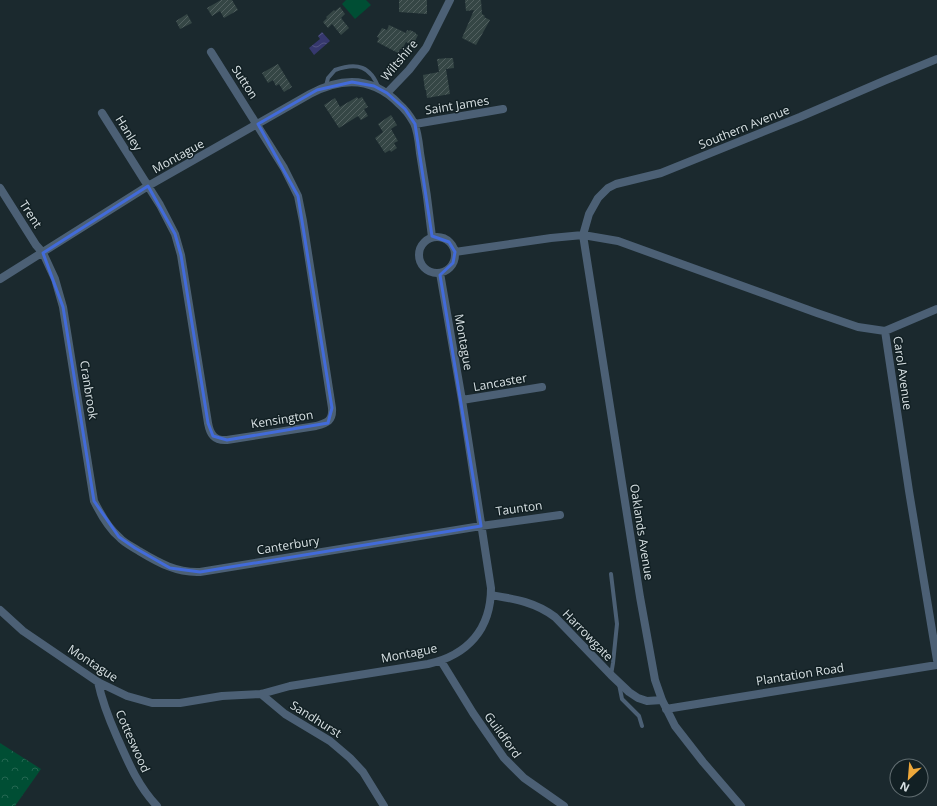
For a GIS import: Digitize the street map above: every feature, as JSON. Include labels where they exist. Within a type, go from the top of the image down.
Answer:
[{"type":"street","name":"Wiltshire","points":[[387,93],[409,70],[426,48],[450,0]]},
{"type":"street","name":"Sutton","points":[[212,52],[258,124]]},
{"type":"street","name":"Southern Avenue","points":[[583,235],[589,214],[598,198],[608,188],[616,184],[661,173],[800,117],[937,59]]},
{"type":"street","name":"Montague","points":[[0,279],[148,186],[310,94],[326,86],[341,82],[370,85],[387,93],[405,109],[415,124],[425,180],[432,238]]},
{"type":"street","name":"Saint James","points":[[415,124],[503,109]]},
{"type":"street","name":"Hanley","points":[[102,113],[148,186]]},
{"type":"street","name":"Kensington","points":[[148,186],[173,230],[181,255],[208,422],[210,432],[213,436],[218,440],[227,440],[316,426],[326,423],[332,417],[332,408],[298,196],[284,168],[258,124]]},
{"type":"street","name":"Trent","points":[[0,188],[36,244],[43,252]]},
{"type":"street","name":"Carol Avenue","points":[[455,252],[551,238],[583,235],[618,241],[858,327],[885,332],[937,660]]},
{"type":"street","name":"Oaklands Avenue","points":[[583,235],[640,596],[655,680],[666,709],[682,736],[741,806]]},
{"type":"street","points":[[432,238],[444,238],[453,246],[455,258],[450,268],[446,272],[434,273],[424,267],[419,256],[422,245],[432,238]]},
{"type":"street","name":"Cranbrook","points":[[43,252],[59,292],[63,307],[93,496],[101,513],[112,529]]},
{"type":"street","name":"Montague","points":[[0,610],[23,631],[98,682],[127,696],[152,703],[180,703],[222,696],[261,694],[290,686],[441,661],[455,654],[473,640],[485,622],[490,608],[491,588],[462,400],[440,273]]},
{"type":"street","points":[[885,332],[936,312]]},
{"type":"street","name":"Lancaster","points":[[462,400],[542,387]]},
{"type":"street","name":"Taunton","points":[[481,526],[560,515]]},
{"type":"street","name":"Canterbury","points":[[112,529],[119,537],[158,562],[178,570],[192,572],[481,526]]},
{"type":"street","name":"Harrowgate","points":[[491,595],[519,600],[538,606],[547,611],[610,675],[629,692],[642,700],[652,702],[662,700]]},
{"type":"street","name":"Guildford","points":[[441,661],[473,713],[504,758],[524,778],[564,806]]},
{"type":"street","name":"Plantation Road","points":[[666,709],[937,665]]},
{"type":"street","name":"Cotteswood","points":[[98,682],[109,718],[128,764],[144,791],[157,806]]},
{"type":"street","name":"Sandhurst","points":[[261,694],[284,714],[330,741],[350,758],[362,772],[384,806]]},
{"type":"lane","points":[[326,86],[328,78],[334,70],[359,67],[369,71],[376,80],[379,89]]},
{"type":"lane","points":[[610,675],[614,663],[617,624],[611,574]]},
{"type":"lane","points":[[619,683],[622,699],[639,716],[642,726]]},
{"type":"highlighted area","points":[[352,82],[374,86],[387,93],[405,109],[415,124],[432,236],[449,242],[455,252],[453,263],[440,275],[481,526],[200,572],[170,568],[135,548],[119,537],[94,501],[63,307],[43,253],[148,186],[175,234],[181,255],[208,423],[213,436],[227,440],[328,423],[332,408],[298,196],[258,124],[317,90]]},
{"type":"green space","points":[[346,0],[366,0],[371,5],[355,19],[342,4]]},
{"type":"green space","points":[[0,743],[41,769],[15,806],[0,806]]},
{"type":"water","points":[[322,32],[330,41],[314,55],[309,48],[320,39],[318,36]]},
{"type":"building","points":[[221,0],[232,0],[238,10],[224,18],[220,11],[212,16],[207,8]]},
{"type":"building","points":[[399,0],[427,0],[427,14],[399,12]]},
{"type":"building","points":[[465,0],[481,0],[482,14],[490,20],[476,45],[462,38],[474,10],[466,11]]},
{"type":"building","points":[[340,7],[345,14],[341,18],[349,28],[341,35],[332,24],[328,28],[323,22],[327,18],[326,17]]},
{"type":"building","points":[[187,14],[192,23],[180,29],[176,21]]},
{"type":"building","points":[[389,25],[406,33],[407,30],[410,30],[416,33],[418,35],[413,45],[406,42],[398,53],[377,42],[379,38],[377,37],[382,28],[387,30]]},
{"type":"building","points":[[453,58],[454,68],[446,69],[450,94],[427,98],[423,75],[439,72],[437,59]]},
{"type":"building","points":[[278,64],[292,87],[284,92],[279,84],[276,86],[273,80],[268,83],[262,73]]},
{"type":"building","points":[[357,97],[358,99],[362,97],[368,107],[364,109],[368,116],[361,120],[358,116],[339,128],[324,105],[335,98],[340,107]]},
{"type":"building","points":[[391,115],[397,125],[391,129],[398,141],[394,143],[397,148],[391,152],[390,150],[385,153],[375,138],[383,132],[378,124]]}]
